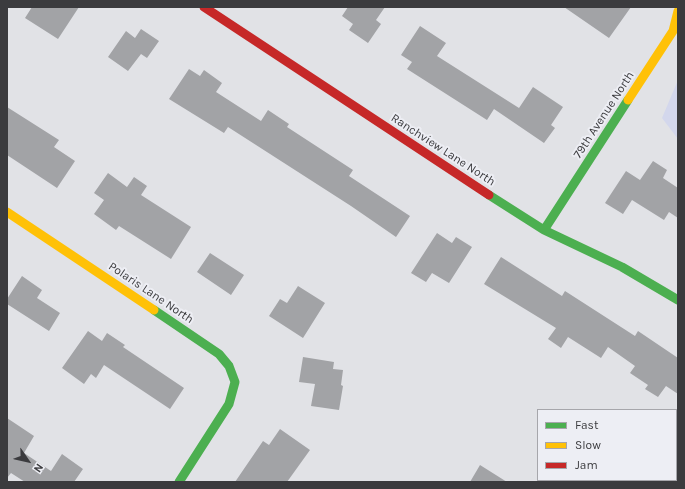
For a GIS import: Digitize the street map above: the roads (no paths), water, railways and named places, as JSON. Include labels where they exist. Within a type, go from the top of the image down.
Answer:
[{"type":"street","name":"Ranchview Lane North","points":[[204,7],[544,230],[622,267],[678,300]]},
{"type":"street","name":"79th Avenue North","points":[[544,230],[673,31],[678,11]]},
{"type":"street","name":"Polaris Lane North","points":[[7,212],[219,354],[229,366],[235,382],[229,404],[179,482]]}]
